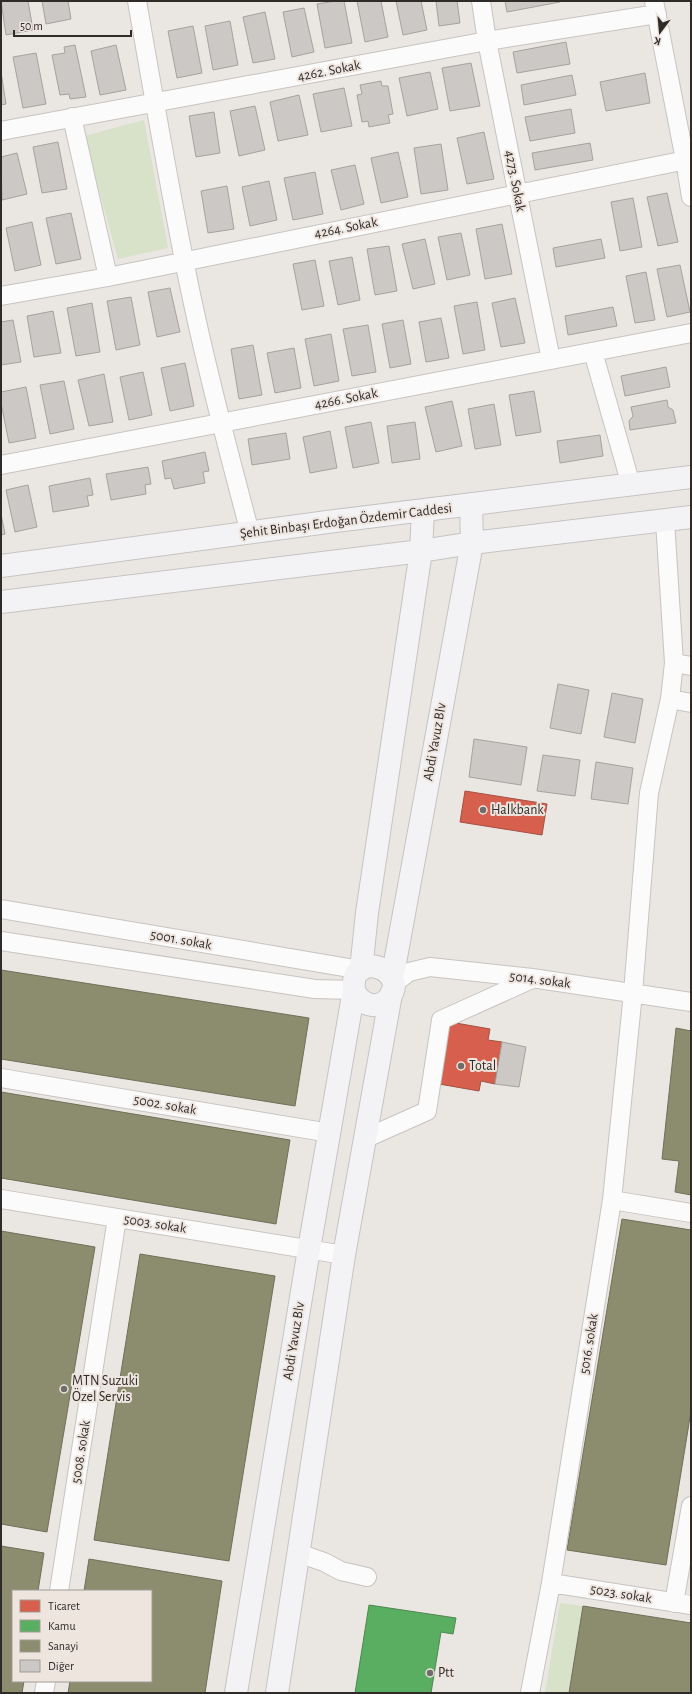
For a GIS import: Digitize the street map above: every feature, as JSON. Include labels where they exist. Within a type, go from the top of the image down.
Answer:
[{"type":"main road","name":"Şehit Binbaşı Erdoğan Özdemir Caddesi","points":[[1,566],[691,477]]},
{"type":"main road","name":"Abdi Yavuz Blv","points":[[277,1693],[344,1255],[472,543],[471,505]]},
{"type":"main road","name":"Abdi Yavuz Blv","points":[[236,1693],[309,1249],[357,980],[421,551],[423,511]]},
{"type":"main road","points":[[1,602],[691,517]]},
{"type":"main road","points":[[371,966],[386,970],[392,986],[384,1002],[368,1005],[359,1000],[357,980],[371,966]]},
{"type":"street","points":[[137,1],[154,103],[184,261],[220,423],[250,533]]},
{"type":"street","name":"4273. Sokak","points":[[481,1],[487,41],[551,360]]},
{"type":"street","points":[[656,7],[688,159],[691,197]]},
{"type":"street","name":"4262. Sokak","points":[[1,131],[487,41],[656,7]]},
{"type":"street","points":[[72,117],[108,277]]},
{"type":"street","name":"4264. Sokak","points":[[1,296],[108,277],[688,159]]},
{"type":"street","name":"4266. Sokak","points":[[1,465],[691,333]]},
{"type":"street","points":[[593,352],[631,485]]},
{"type":"street","name":"5016. sokak","points":[[530,1693],[550,1583],[612,1200],[633,993],[649,793],[670,699],[683,665],[664,521]]},
{"type":"street","points":[[670,699],[691,703]]},
{"type":"street","name":"5001. sokak","points":[[1,909],[357,980]]},
{"type":"street","name":"5001. sokak","points":[[1,941],[314,989],[357,980]]},
{"type":"street","name":"5014. sokak","points":[[392,986],[409,972],[430,967],[532,978],[691,1002]]},
{"type":"street","points":[[364,1139],[427,1111],[441,1020],[532,978]]},
{"type":"street","name":"5002. sokak","points":[[1,1078],[330,1133]]},
{"type":"street","name":"5003. sokak","points":[[1,1199],[344,1255]]},
{"type":"street","points":[[612,1200],[691,1213]]},
{"type":"street","name":"5008. sokak","points":[[60,1590],[117,1218]]},
{"type":"street","points":[[683,1604],[691,1506]]},
{"type":"street","points":[[298,1553],[324,1562],[341,1571],[367,1577]]},
{"type":"street","name":"5023. sokak","points":[[550,1583],[683,1604]]},
{"type":"street","points":[[44,1693],[46,1682]]},
{"type":"green space","points":[[144,120],[168,248],[118,259],[84,136]]},
{"type":"green space","points":[[560,1603],[583,1606],[569,1693],[545,1693]]},
{"type":"building: Ticaret","points":[[465,791],[547,804],[542,835],[460,822]]},
{"type":"building: Ticaret","points":[[450,1022],[490,1029],[488,1040],[502,1042],[495,1084],[481,1081],[479,1091],[439,1084]]},
{"type":"building: Kamu","points":[[369,1605],[456,1618],[453,1634],[441,1632],[431,1693],[355,1693]]},
{"type":"building: Sanayi","points":[[1,970],[309,1018],[295,1106],[1,1059]]},
{"type":"building: Sanayi","points":[[676,1028],[691,1031],[691,1195],[675,1192],[679,1161],[662,1159]]},
{"type":"building: Sanayi","points":[[1,1092],[290,1140],[276,1224],[1,1178]]},
{"type":"building: Sanayi","points":[[622,1219],[691,1230],[691,1411],[666,1565],[567,1550]]},
{"type":"building: Sanayi","points":[[1,1231],[95,1247],[47,1532],[1,1524]]},
{"type":"building: Sanayi","points":[[140,1254],[275,1276],[229,1561],[94,1540]]},
{"type":"building: Sanayi","points":[[1,1546],[44,1553],[38,1590],[12,1590],[12,1682],[24,1682],[22,1693],[1,1693]]},
{"type":"building: Sanayi","points":[[89,1559],[222,1581],[205,1693],[68,1693],[70,1682],[152,1682],[152,1590],[84,1590]]},
{"type":"building: Sanayi","points":[[583,1606],[691,1623],[691,1693],[569,1693]]},
{"type":"building: Diğer","points":[[1,1],[28,1],[33,30],[6,35]]},
{"type":"building: Diğer","points":[[42,1],[68,1],[71,19],[46,24]]},
{"type":"building: Diğer","points":[[344,1],[352,43],[325,48],[317,4]]},
{"type":"building: Diğer","points":[[357,1],[381,1],[388,37],[365,42]]},
{"type":"building: Diğer","points":[[396,1],[421,1],[427,30],[403,35]]},
{"type":"building: Diğer","points":[[436,1],[457,1],[460,23],[439,26]]},
{"type":"building: Diğer","points":[[505,1],[560,1],[560,2],[507,12]]},
{"type":"building: Diğer","points":[[304,8],[314,52],[292,57],[283,12]]},
{"type":"building: Diğer","points":[[265,12],[275,59],[253,63],[243,17]]},
{"type":"building: Diğer","points":[[230,21],[238,65],[213,70],[205,26]]},
{"type":"building: Diğer","points":[[193,26],[202,73],[177,78],[168,31]]},
{"type":"building: Diğer","points":[[566,42],[570,64],[517,73],[513,52]]},
{"type":"building: Diğer","points":[[75,45],[86,97],[70,99],[69,94],[60,95],[52,55],[65,53],[64,47]]},
{"type":"building: Diğer","points":[[116,45],[126,90],[100,95],[91,51]]},
{"type":"building: Diğer","points":[[36,53],[46,104],[23,108],[13,57]]},
{"type":"building: Diğer","points":[[471,63],[480,106],[450,111],[442,68]]},
{"type":"building: Diğer","points":[[1,72],[6,104],[1,105]]},
{"type":"building: Diğer","points":[[430,72],[438,109],[407,116],[399,78]]},
{"type":"building: Diğer","points":[[645,73],[650,103],[606,111],[600,82]]},
{"type":"building: Diğer","points":[[572,75],[576,95],[524,105],[521,85]]},
{"type":"building: Diğer","points":[[381,81],[382,86],[388,86],[393,114],[388,115],[390,123],[369,127],[368,121],[362,122],[357,95],[362,94],[360,85]]},
{"type":"building: Diğer","points":[[344,88],[352,126],[321,132],[313,94]]},
{"type":"building: Diğer","points":[[299,95],[308,135],[278,141],[270,102]]},
{"type":"building: Diğer","points":[[255,106],[265,150],[239,156],[230,111]]},
{"type":"building: Diğer","points":[[571,109],[575,133],[530,141],[525,117]]},
{"type":"building: Diğer","points":[[214,112],[220,153],[196,157],[189,116]]},
{"type":"building: Diğer","points":[[484,132],[494,179],[467,184],[457,138]]},
{"type":"building: Diğer","points":[[58,142],[67,189],[42,193],[33,147]]},
{"type":"building: Diğer","points":[[590,143],[593,160],[535,170],[532,153]]},
{"type":"building: Diğer","points":[[441,144],[448,190],[421,194],[414,148]]},
{"type":"building: Diğer","points":[[398,152],[408,197],[381,203],[371,158]]},
{"type":"building: Diğer","points":[[17,153],[27,194],[2,200],[1,157]]},
{"type":"building: Diğer","points":[[355,165],[364,204],[341,210],[331,170]]},
{"type":"building: Diğer","points":[[315,172],[323,214],[293,220],[284,178]]},
{"type":"building: Diğer","points":[[269,181],[277,220],[250,226],[242,187]]},
{"type":"building: Diğer","points":[[227,186],[234,229],[208,233],[201,191]]},
{"type":"building: Diğer","points":[[667,193],[678,242],[658,246],[647,197]]},
{"type":"building: Diğer","points":[[633,198],[642,247],[620,251],[611,202]]},
{"type":"building: Diğer","points":[[71,213],[81,259],[56,264],[46,218]]},
{"type":"building: Diğer","points":[[32,222],[41,265],[15,271],[6,228]]},
{"type":"building: Diğer","points":[[502,224],[512,274],[485,279],[476,229]]},
{"type":"building: Diğer","points":[[461,233],[470,275],[447,280],[438,237]]},
{"type":"building: Diğer","points":[[425,239],[435,284],[413,289],[402,244]]},
{"type":"building: Diğer","points":[[601,239],[605,258],[556,267],[553,248]]},
{"type":"building: Diğer","points":[[389,246],[397,291],[375,295],[367,249]]},
{"type":"building: Diğer","points":[[352,257],[360,300],[338,305],[329,261]]},
{"type":"building: Diğer","points":[[315,260],[324,306],[302,310],[293,264]]},
{"type":"building: Diğer","points":[[680,265],[690,312],[667,317],[657,269]]},
{"type":"building: Diğer","points":[[646,272],[655,320],[635,323],[626,276]]},
{"type":"building: Diğer","points":[[170,288],[180,332],[157,337],[148,292]]},
{"type":"building: Diğer","points":[[131,297],[140,345],[116,350],[107,301]]},
{"type":"building: Diğer","points":[[515,298],[525,343],[501,347],[492,303]]},
{"type":"building: Diğer","points":[[477,302],[485,350],[463,354],[454,306]]},
{"type":"building: Diğer","points":[[92,303],[100,352],[76,356],[67,308]]},
{"type":"building: Diğer","points":[[613,307],[617,326],[568,335],[565,316]]},
{"type":"building: Diğer","points":[[53,311],[61,353],[34,357],[27,316]]},
{"type":"building: Diğer","points":[[441,318],[449,358],[426,362],[419,322]]},
{"type":"building: Diğer","points":[[13,320],[21,362],[1,365],[1,322]]},
{"type":"building: Diğer","points":[[403,320],[411,364],[390,368],[382,324]]},
{"type":"building: Diğer","points":[[368,325],[376,372],[352,376],[343,329]]},
{"type":"building: Diğer","points":[[331,334],[339,381],[314,386],[305,339]]},
{"type":"building: Diğer","points":[[253,345],[262,395],[239,399],[231,349]]},
{"type":"building: Diğer","points":[[294,348],[301,388],[275,393],[267,353]]},
{"type":"building: Diğer","points":[[185,363],[194,406],[170,411],[161,368]]},
{"type":"building: Diğer","points":[[666,367],[670,387],[625,396],[621,376]]},
{"type":"building: Diğer","points":[[143,372],[152,415],[129,420],[120,377]]},
{"type":"building: Diğer","points":[[104,374],[113,422],[89,426],[78,380]]},
{"type":"building: Diğer","points":[[64,381],[74,429],[50,434],[40,385]]},
{"type":"building: Diğer","points":[[26,387],[36,438],[9,443],[1,403],[1,392]]},
{"type":"building: Diğer","points":[[534,391],[541,432],[516,436],[509,395]]},
{"type":"building: Diğer","points":[[667,400],[668,407],[673,410],[676,423],[630,430],[629,421],[633,416],[631,407]]},
{"type":"building: Diğer","points":[[452,401],[462,446],[436,452],[425,407]]},
{"type":"building: Diğer","points":[[494,404],[501,445],[475,449],[468,409]]},
{"type":"building: Diğer","points":[[371,422],[379,463],[353,468],[345,427]]},
{"type":"building: Diğer","points":[[415,422],[420,459],[392,463],[387,426]]},
{"type":"building: Diğer","points":[[330,431],[337,468],[310,473],[303,437]]},
{"type":"building: Diğer","points":[[286,433],[290,459],[252,465],[248,439]]},
{"type":"building: Diğer","points":[[600,435],[603,456],[560,463],[557,441]]},
{"type":"building: Diğer","points":[[205,452],[209,471],[203,472],[205,483],[174,489],[171,478],[165,479],[162,461]]},
{"type":"building: Diğer","points":[[148,467],[151,484],[145,485],[146,494],[111,500],[106,474]]},
{"type":"building: Diğer","points":[[90,478],[93,495],[87,496],[89,506],[53,512],[49,486]]},
{"type":"building: Diğer","points":[[28,485],[37,527],[15,532],[6,490]]},
{"type":"building: Diğer","points":[[1,514],[5,534],[1,535]]},
{"type":"building: Diğer","points":[[558,684],[589,690],[581,734],[550,728]]},
{"type":"building: Diğer","points":[[612,693],[643,699],[635,743],[604,737]]},
{"type":"building: Diğer","points":[[474,739],[527,747],[521,785],[469,777]]},
{"type":"building: Diğer","points":[[543,755],[580,760],[575,796],[537,791]]},
{"type":"building: Diğer","points":[[596,762],[633,768],[628,804],[591,799]]},
{"type":"building: Diğer","points":[[502,1042],[526,1047],[519,1087],[495,1084]]},
{"type":"place","name":"Halkbank","points":[[483,810]]},
{"type":"place","name":"Total","points":[[461,1066]]},
{"type":"place","name":"MTN Suzuki Özel Servis","points":[[64,1389]]},
{"type":"place","name":"Ptt","points":[[430,1673]]}]
